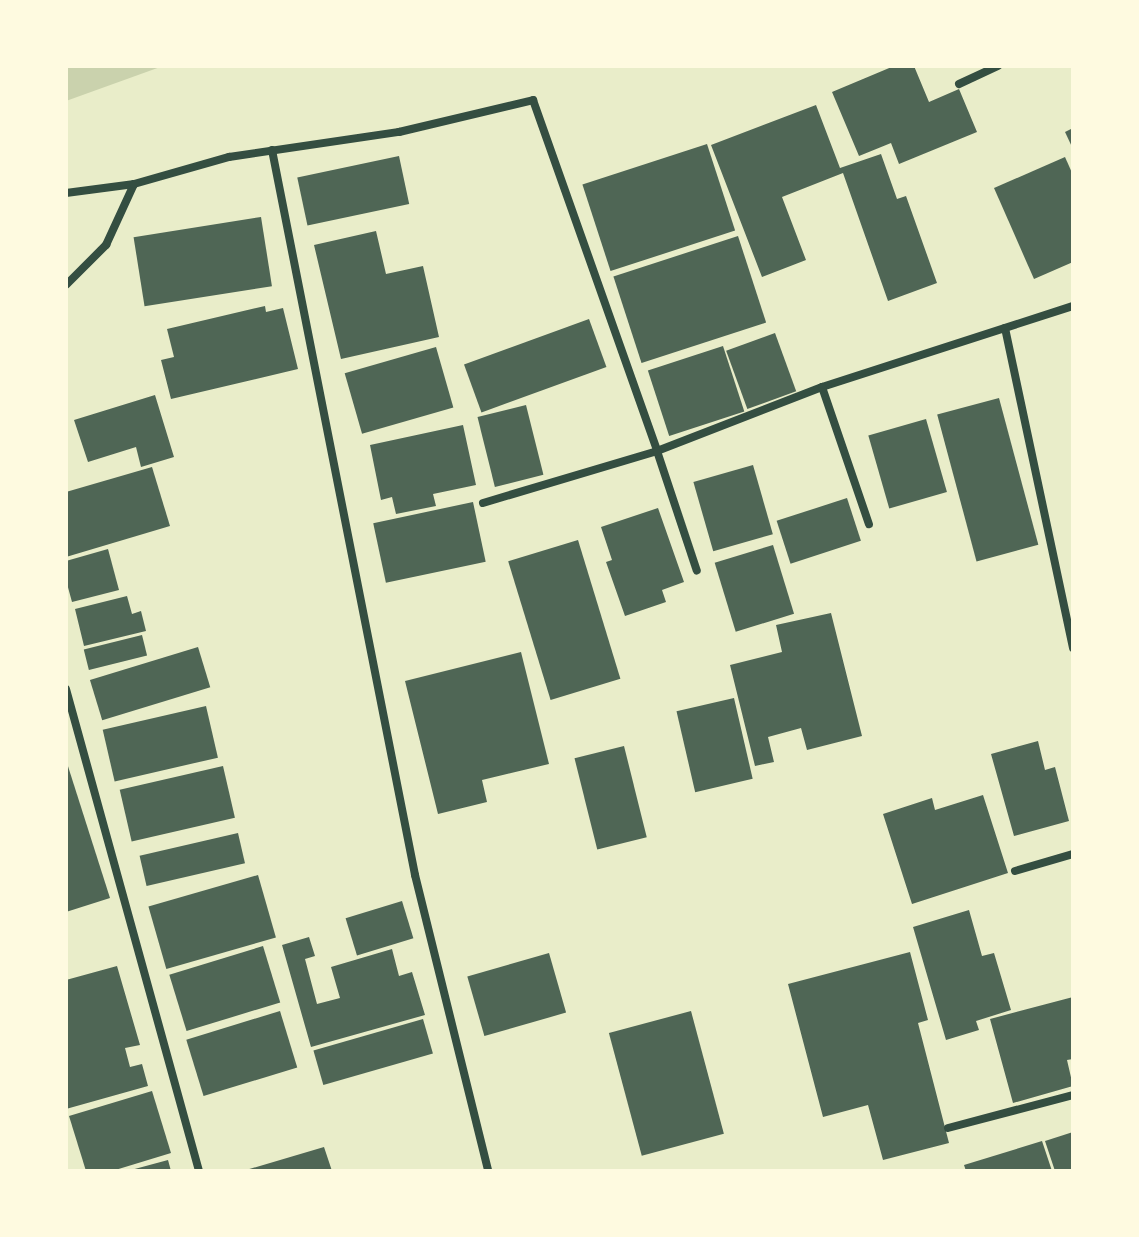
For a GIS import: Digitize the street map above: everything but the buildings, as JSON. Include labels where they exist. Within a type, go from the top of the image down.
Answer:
[{"type":"street","points":[[959,84],[998,66]]},
{"type":"street","points":[[66,193],[134,184],[229,157],[399,132],[533,100],[697,571]]},
{"type":"street","points":[[272,150],[415,875],[488,1171]]},
{"type":"street","points":[[66,285],[106,245],[134,184]]},
{"type":"street","points":[[483,503],[657,451],[822,387],[1073,306]]},
{"type":"street","points":[[1005,328],[1073,648]]},
{"type":"street","points":[[822,387],[869,524]]},
{"type":"street","points":[[66,689],[199,1171]]},
{"type":"street","points":[[1015,871],[1073,854]]},
{"type":"street","points":[[948,1128],[1073,1095]]},
{"type":"green space","points":[[66,66],[163,66],[66,101]]}]
